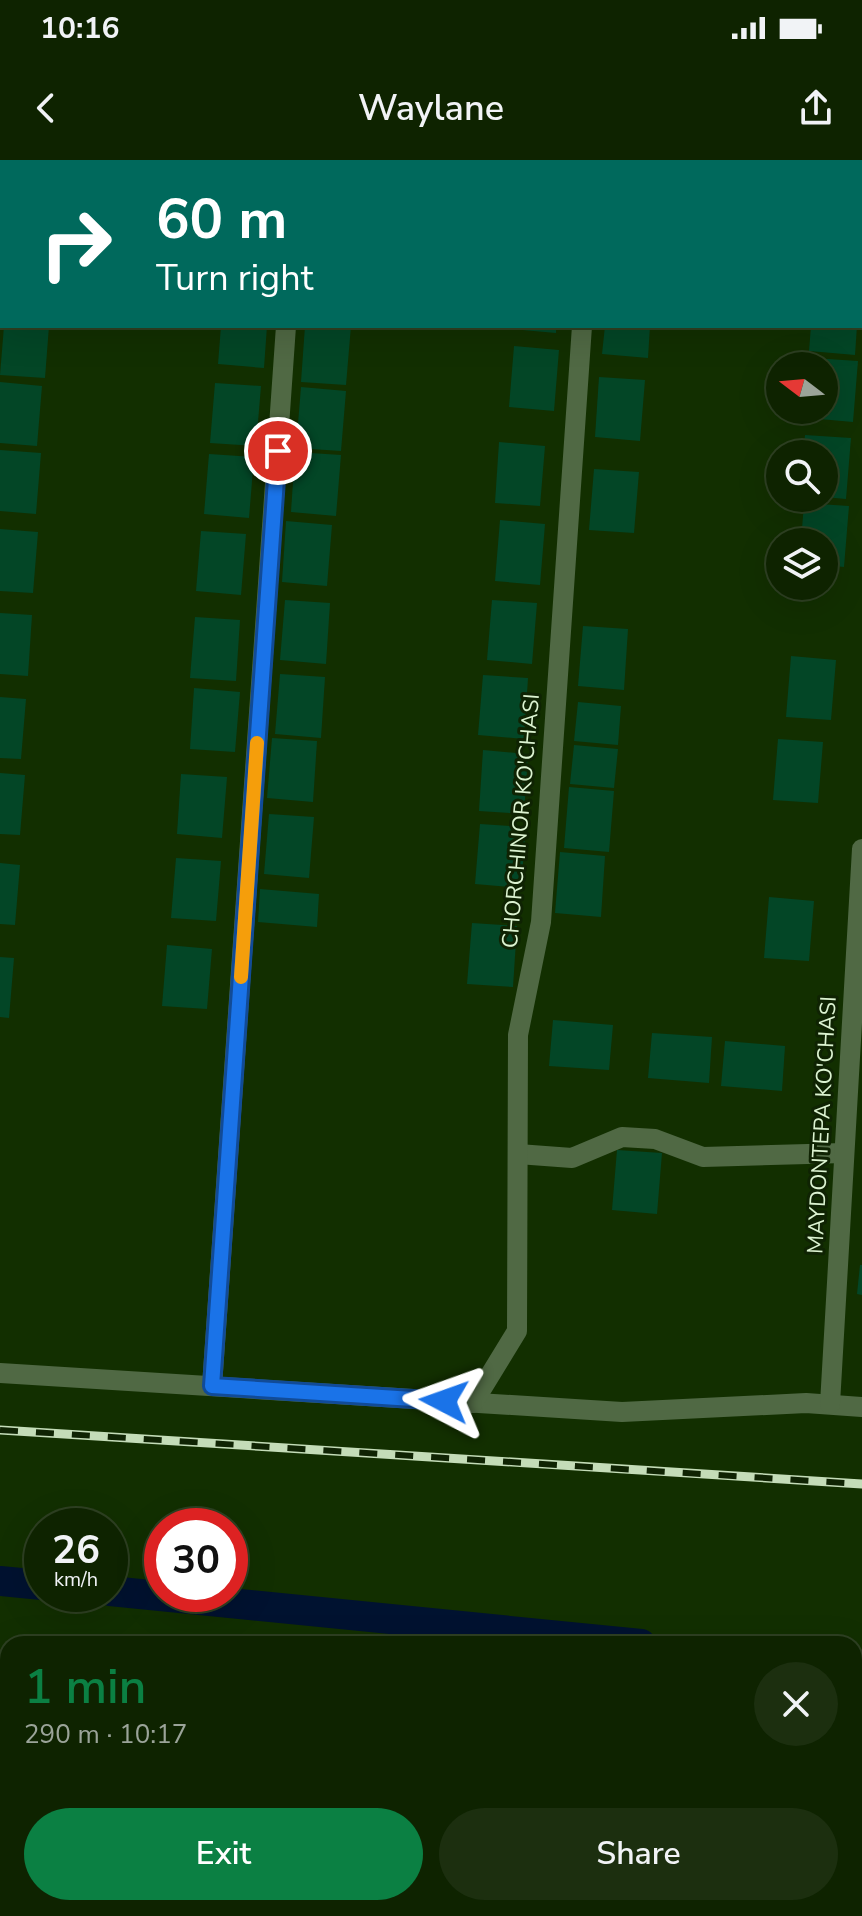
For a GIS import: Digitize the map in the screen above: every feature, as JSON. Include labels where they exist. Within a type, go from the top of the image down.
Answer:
[{"type":"street","points":[[212,1386],[286,328]]},
{"type":"street","name":"CHORCHINOR KO'CHASI","points":[[473,1403],[517,1331],[518,1035],[541,922],[582,328]]},
{"type":"street","name":"MAYDONTEPA KO'CHASI","points":[[830,1404],[862,849]]},
{"type":"street","points":[[518,1154],[572,1158],[622,1137],[655,1139],[703,1157],[844,1153]]},
{"type":"street","points":[[0,1373],[622,1412],[830,1404],[862,1407]]},
{"type":"building","points":[[4,328],[49,328],[45,378],[0,375]]},
{"type":"building","points":[[221,328],[267,328],[264,368],[218,364]]},
{"type":"building","points":[[305,328],[351,328],[346,385],[301,382]]},
{"type":"building","points":[[556,328],[556,333],[511,329]]},
{"type":"building","points":[[605,328],[650,328],[648,358],[602,354]]},
{"type":"building","points":[[811,328],[857,328],[855,355],[809,351]]},
{"type":"building","points":[[514,346],[559,350],[554,411],[509,407]]},
{"type":"building","points":[[838,360],[858,361],[853,422],[838,421]]},
{"type":"building","points":[[599,377],[645,380],[640,441],[595,437]]},
{"type":"building","points":[[0,382],[42,386],[37,446],[0,443]]},
{"type":"building","points":[[215,383],[261,386],[256,446],[210,443]]},
{"type":"building","points":[[301,387],[346,391],[341,451],[296,448]]},
{"type":"building","points":[[805,435],[851,438],[846,499],[838,498],[838,440],[804,440]]},
{"type":"building","points":[[499,442],[545,446],[540,506],[495,503]]},
{"type":"building","points":[[0,450],[41,453],[36,514],[0,511]]},
{"type":"building","points":[[295,452],[341,455],[336,516],[291,512]]},
{"type":"building","points":[[209,454],[254,457],[249,518],[204,514]]},
{"type":"building","points":[[594,469],[639,472],[634,533],[589,530]]},
{"type":"building","points":[[838,505],[849,506],[844,567],[838,566],[838,528],[802,528],[803,512],[838,512]]},
{"type":"building","points":[[500,520],[545,524],[540,585],[495,581]]},
{"type":"building","points":[[286,521],[332,525],[327,586],[282,582]]},
{"type":"building","points":[[0,529],[38,532],[33,593],[0,591]]},
{"type":"building","points":[[201,531],[246,534],[241,595],[196,591]]},
{"type":"building","points":[[285,600],[330,603],[326,664],[280,660]]},
{"type":"building","points":[[492,600],[537,603],[532,664],[487,660]]},
{"type":"building","points":[[0,613],[32,615],[28,676],[0,674]]},
{"type":"building","points":[[195,617],[240,620],[236,681],[190,678]]},
{"type":"building","points":[[583,626],[628,629],[624,690],[578,686]]},
{"type":"building","points":[[791,656],[836,660],[831,720],[786,717]]},
{"type":"building","points":[[280,674],[325,677],[321,738],[275,734]]},
{"type":"building","points":[[483,675],[528,678],[524,739],[478,735]]},
{"type":"building","points":[[194,688],[240,692],[235,752],[190,749]]},
{"type":"building","points":[[0,697],[26,699],[21,759],[0,758]]},
{"type":"building","points":[[578,702],[621,706],[618,745],[574,741]]},
{"type":"building","points":[[272,738],[317,741],[313,802],[267,798]]},
{"type":"building","points":[[778,739],[823,742],[818,803],[773,800]]},
{"type":"building","points":[[574,745],[618,749],[614,788],[570,784]]},
{"type":"building","points":[[483,750],[528,754],[524,814],[479,811]]},
{"type":"building","points":[[0,773],[25,775],[20,835],[0,834]]},
{"type":"building","points":[[181,774],[227,777],[222,838],[177,834]]},
{"type":"building","points":[[569,787],[614,791],[609,852],[564,848]]},
{"type":"building","points":[[269,814],[314,817],[309,878],[264,874]]},
{"type":"building","points":[[480,824],[526,827],[521,888],[475,884]]},
{"type":"building","points":[[560,852],[605,856],[601,917],[555,913]]},
{"type":"building","points":[[176,858],[221,861],[216,921],[171,918]]},
{"type":"building","points":[[0,863],[20,865],[15,925],[0,924]]},
{"type":"building","points":[[260,889],[319,894],[317,927],[258,922]]},
{"type":"building","points":[[769,897],[814,901],[809,961],[764,958]]},
{"type":"building","points":[[472,923],[517,926],[513,987],[467,984]]},
{"type":"building","points":[[167,945],[212,949],[207,1009],[162,1006]]},
{"type":"building","points":[[0,957],[14,958],[9,1018],[0,1017]]},
{"type":"building","points":[[553,1020],[613,1025],[609,1070],[549,1066]]},
{"type":"building","points":[[652,1033],[712,1037],[709,1083],[648,1078]]},
{"type":"building","points":[[725,1041],[785,1046],[782,1091],[721,1086]]},
{"type":"building","points":[[617,1150],[662,1153],[657,1214],[612,1210]]},
{"type":"building","points":[[862,1265],[862,1295],[857,1294]]},
{"type":"waterway","points":[[0,1581],[24,1583]]},
{"type":"waterway","points":[[128,1593],[561,1636]]},
{"type":"railway","points":[[0,1430],[862,1484]]},
{"type":"slow traffic","points":[[241,977],[257,743]]},
{"type":"route","points":[[278,451],[212,1386],[444,1401]]}]
